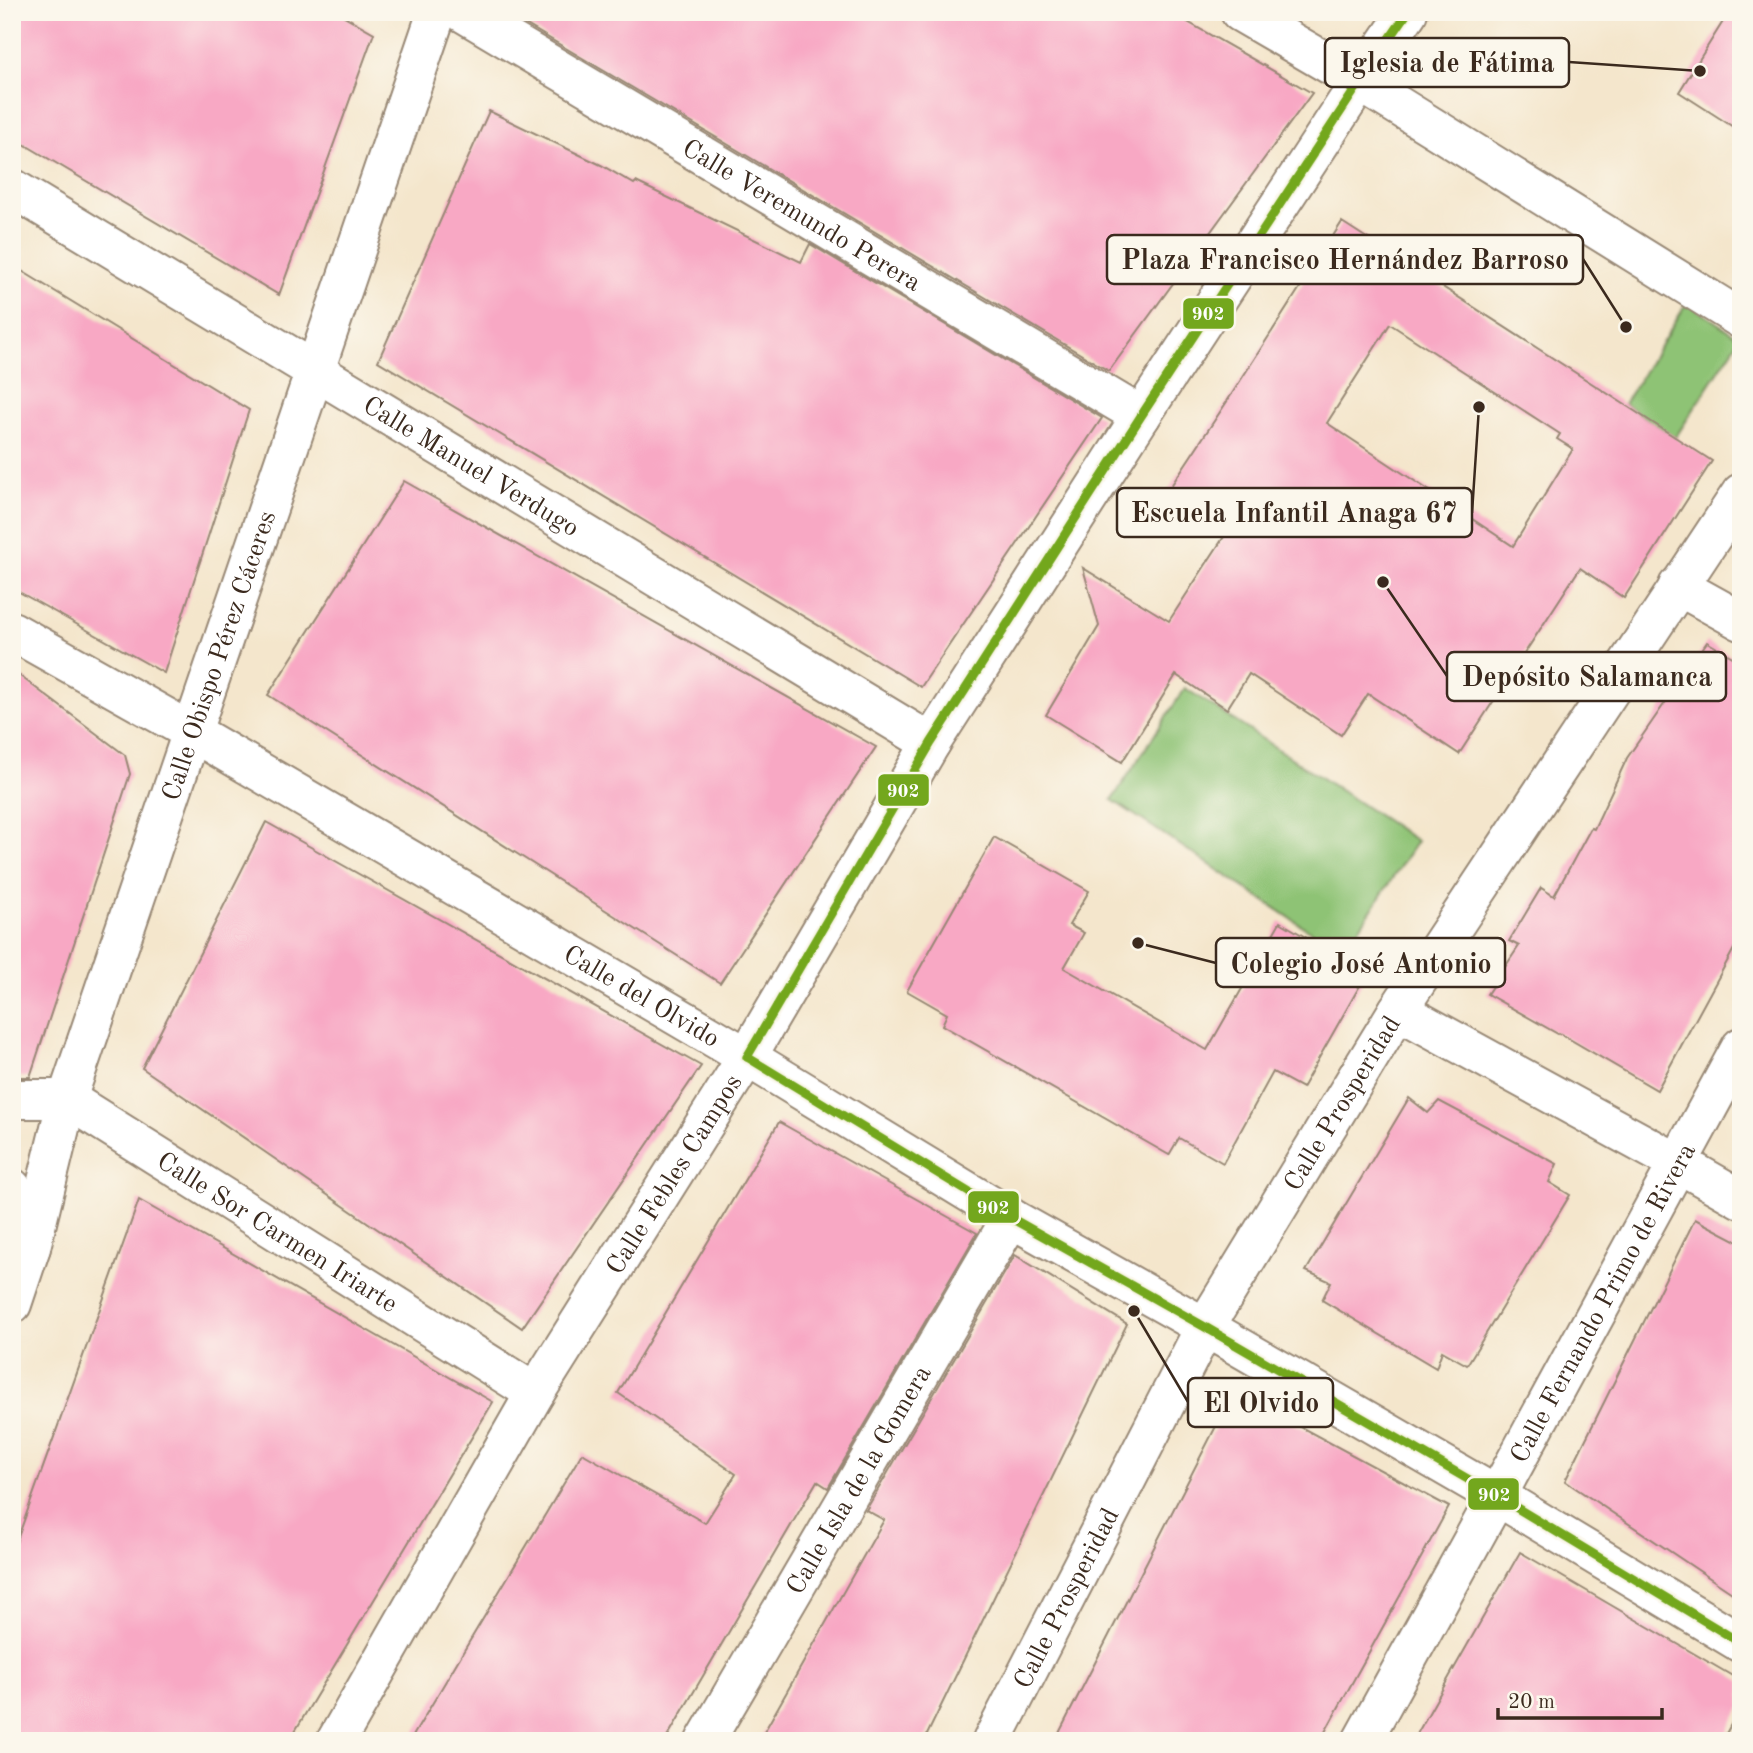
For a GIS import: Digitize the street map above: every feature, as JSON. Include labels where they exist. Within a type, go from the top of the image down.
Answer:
[{"type":"street","name":"Calle Obispo Pérez Cáceres","points":[[12,1304],[31,1247],[67,1099],[437,12]]},
{"type":"street","name":"Calle Veremundo Perera","points":[[462,12],[1141,416]]},
{"type":"street","points":[[1240,12],[1360,82],[1741,319]]},
{"type":"street","name":"Calle Febles Campos","points":[[336,1741],[535,1393],[747,1057],[931,743],[1141,416],[1408,12]]},
{"type":"street","name":"Calle Manuel Verdugo","points":[[12,188],[931,743]]},
{"type":"street","name":"Calle Prosperidad","points":[[992,1741],[1205,1327],[1398,1010],[1741,493]]},
{"type":"street","points":[[1678,586],[1741,621]]},
{"type":"street","name":"Calle del Olvido","points":[[12,631],[192,732],[747,1057],[1011,1218],[1497,1496],[1741,1643]]},
{"type":"street","points":[[1398,1010],[1741,1199]]},
{"type":"street","name":"Calle Fernando Primo de Rivera","points":[[1362,1741],[1741,1047]]},
{"type":"street","points":[[12,1099],[67,1099]]},
{"type":"street","name":"Calle Sor Carmen Iriarte","points":[[67,1099],[535,1393]]},
{"type":"street","points":[[12,1188],[31,1247]]},
{"type":"street","name":"Calle Isla de la Gomera","points":[[705,1741],[1011,1218]]},
{"type":"green space","points":[[1687,303],[1740,338],[1675,438],[1624,404]]},
{"type":"green space","points":[[1185,688],[1417,841],[1343,953],[1112,800]]},
{"type":"building","points":[[12,12],[337,12],[374,33],[279,295],[12,137]]},
{"type":"building","points":[[505,12],[1170,12],[1312,93],[1109,371]]},
{"type":"building","points":[[1729,12],[1741,12],[1741,132],[1679,92]]},
{"type":"building","points":[[489,111],[601,165],[634,184],[636,182],[801,262],[810,244],[1102,418],[921,687],[378,361]]},
{"type":"building","points":[[1342,222],[1712,461],[1624,598],[1580,568],[1459,754],[1368,694],[1341,735],[1249,674],[1227,709],[1176,675],[1122,762],[1046,715],[1099,626],[1083,568],[1169,621],[1227,532],[1167,492]],"holes":[[[1390,324],[1560,434],[1557,439],[1573,449],[1513,546],[1327,423]]]},
{"type":"building","points":[[12,265],[249,410],[164,673],[12,588]]},
{"type":"building","points":[[404,481],[876,747],[720,983],[268,695]]},
{"type":"building","points":[[1707,642],[1741,662],[1741,936],[1657,1090],[1487,994],[1519,946],[1509,941],[1541,888],[1554,896],[1591,828],[1594,829],[1627,758]]},
{"type":"building","points":[[12,670],[125,755],[130,774],[30,1077],[12,1077]]},
{"type":"building","points":[[266,822],[701,1066],[522,1328],[142,1068]]},
{"type":"building","points":[[994,837],[1089,891],[1069,925],[1084,933],[1064,968],[1207,1050],[1280,922],[1367,973],[1302,1088],[1273,1072],[1223,1163],[1179,1138],[1169,1155],[942,1025],[947,1014],[907,991]]},
{"type":"building","points":[[1409,1098],[1428,1113],[1439,1101],[1557,1164],[1549,1182],[1570,1195],[1467,1365],[1442,1351],[1436,1368],[1322,1300],[1331,1282],[1306,1271]]},
{"type":"building","points":[[779,1122],[977,1233],[828,1488],[817,1481],[665,1741],[410,1741],[582,1453],[705,1523],[736,1474],[618,1393]]},
{"type":"building","points":[[139,1200],[493,1402],[289,1741],[12,1741],[12,1554]]},
{"type":"building","points":[[1695,1219],[1741,1243],[1741,1599],[1565,1481]]},
{"type":"building","points":[[1015,1255],[1127,1324],[924,1741],[759,1741],[884,1520],[866,1510]]},
{"type":"building","points":[[1234,1391],[1449,1507],[1320,1741],[1055,1741]]},
{"type":"building","points":[[1520,1552],[1741,1681],[1741,1706],[1722,1741],[1413,1741]]},
{"type":"transit line","name":"902","points":[[747,1057],[931,743],[1141,416],[1408,12]]},
{"type":"transit line","name":"902","points":[[747,1057],[1011,1218],[1497,1496],[1741,1643]]},
{"type":"place","name":"Iglesia de Fátima","points":[[1700,71]]},
{"type":"place","name":"Plaza Francisco Hernández Barroso","points":[[1626,327]]},
{"type":"place","name":"Escuela Infantil Anaga 67","points":[[1479,407]]},
{"type":"place","name":"Depósito Salamanca","points":[[1383,582]]},
{"type":"place","name":"Colegio José Antonio","points":[[1138,943]]},
{"type":"place","name":"El Olvido","points":[[1134,1311]]}]
